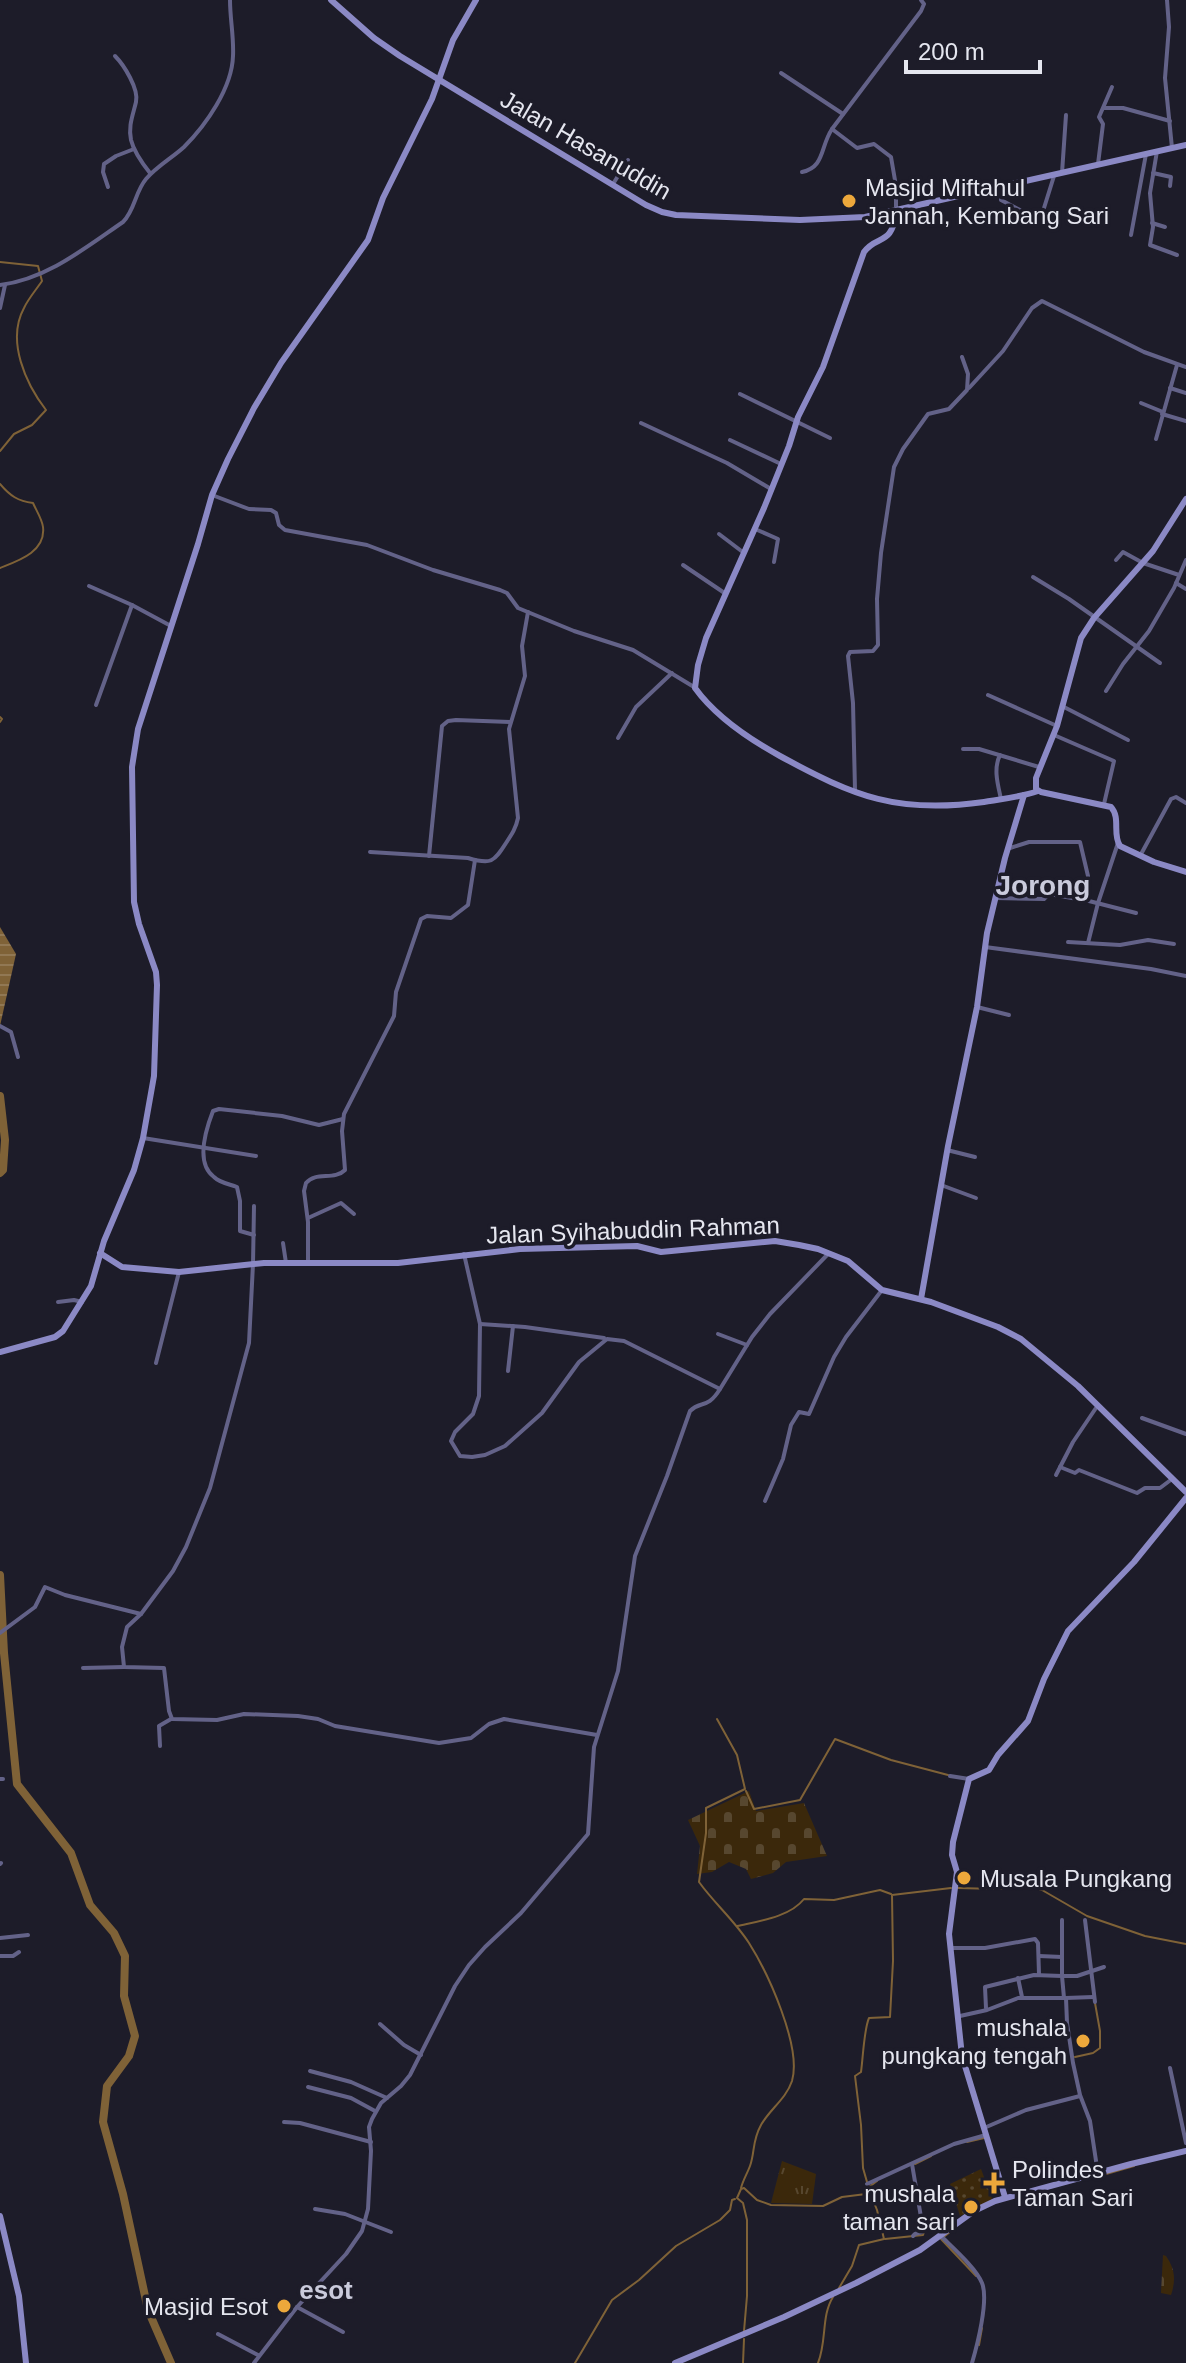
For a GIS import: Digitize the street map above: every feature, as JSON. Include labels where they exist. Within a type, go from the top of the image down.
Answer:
[{"type":"street","points":[[0,308],[2,285],[33,278],[53,268],[123,222],[150,174],[189,142],[222,92],[231,69],[230,0]]},
{"type":"street","name":"Jalan Hasanuddin","points":[[331,0],[384,45],[440,81],[655,210],[669,214],[809,220],[865,217],[1186,145]]},
{"type":"street","points":[[0,1352],[58,1336],[63,1331],[96,1275],[100,1253],[129,1185],[143,1138],[154,1076],[157,977],[134,902],[132,758],[136,734],[212,495],[245,424],[281,363],[368,240],[383,198],[440,81],[453,40],[476,0]]},
{"type":"street","points":[[802,172],[815,168],[832,129],[921,11],[924,4],[921,0]]},
{"type":"street","points":[[1167,0],[1169,27],[1165,78],[1172,148]]},
{"type":"street","points":[[115,56],[127,71],[136,95],[130,136],[134,149],[150,174]]},
{"type":"street","points":[[781,73],[843,114]]},
{"type":"street","points":[[1098,164],[1103,124],[1099,119],[1112,87]]},
{"type":"street","points":[[1104,108],[1123,108],[1170,121]]},
{"type":"street","points":[[1044,208],[1058,174],[1066,115]]},
{"type":"street","points":[[696,689],[702,649],[827,357],[865,249],[882,241],[894,226],[896,186],[891,157],[874,144],[857,148],[832,129]]},
{"type":"street","points":[[108,187],[104,164],[134,149]]},
{"type":"street","points":[[1157,151],[1150,198],[1150,245],[1177,255]]},
{"type":"street","points":[[1131,235],[1146,154]]},
{"type":"street","points":[[613,184],[628,160]]},
{"type":"street","points":[[1153,173],[1171,177],[1170,186]]},
{"type":"street","points":[[998,189],[1001,200],[1020,210]]},
{"type":"street","points":[[1152,223],[1165,227]]},
{"type":"street","points":[[855,793],[848,656],[850,652],[873,651],[878,645],[877,599],[881,553],[894,467],[928,414],[949,409],[1003,351],[1036,304],[1042,301],[1144,352],[1186,367]]},
{"type":"street","points":[[962,357],[968,374],[967,390]]},
{"type":"street","points":[[1156,439],[1177,365]]},
{"type":"street","points":[[1170,388],[1186,393]]},
{"type":"street","points":[[740,394],[830,438]]},
{"type":"street","points":[[1141,403],[1186,421]]},
{"type":"street","points":[[641,423],[727,463],[771,489]]},
{"type":"street","points":[[730,440],[781,464]]},
{"type":"street","points":[[212,495],[249,509],[271,510],[285,530],[367,545],[433,570],[500,590],[507,593],[518,608],[633,650],[696,689],[745,736],[817,777],[855,793],[897,803],[940,807],[1038,791],[1111,807],[1115,811],[1118,843],[1088,943]]},
{"type":"street","points":[[1038,791],[1035,784],[1039,767],[1057,726],[1081,638],[1095,617],[1161,540],[1186,499]]},
{"type":"street","points":[[755,529],[778,539],[774,562]]},
{"type":"street","points":[[719,534],[744,553]]},
{"type":"street","points":[[1116,560],[1123,552],[1143,563],[1179,575]]},
{"type":"street","points":[[1106,691],[1149,631],[1186,562]]},
{"type":"street","points":[[683,565],[726,594]]},
{"type":"street","points":[[1033,577],[1160,663]]},
{"type":"street","points":[[1176,583],[1186,589]]},
{"type":"street","points":[[89,586],[171,626]]},
{"type":"street","points":[[96,705],[132,605]]},
{"type":"street","points":[[370,852],[487,862],[497,858],[517,823],[509,739],[510,722],[526,672],[522,646],[528,612]]},
{"type":"street","points":[[618,738],[636,707],[672,673]]},
{"type":"street","points":[[988,695],[1057,726]]},
{"type":"street","points":[[1062,706],[1128,740]]},
{"type":"street","points":[[429,856],[442,726],[456,720],[510,722]]},
{"type":"street","points":[[1054,735],[1114,761],[1104,804]]},
{"type":"street","points":[[963,749],[979,749],[1039,767]]},
{"type":"street","points":[[1000,755],[997,773],[1001,799]]},
{"type":"street","points":[[921,1299],[995,898],[1024,795]]},
{"type":"street","points":[[1140,856],[1171,799],[1178,797],[1186,803]]},
{"type":"street","points":[[1007,849],[1029,842],[1080,842],[1088,876],[1089,901]]},
{"type":"street","points":[[1118,843],[1140,856],[1185,871]]},
{"type":"street","points":[[308,1264],[308,1218],[304,1191],[307,1180],[340,1175],[345,1170],[343,1119],[350,1099],[394,1016],[396,992],[421,919],[427,916],[451,918],[466,906],[475,860]]},
{"type":"street","points":[[995,898],[1044,899],[1049,894],[1136,913]]},
{"type":"street","points":[[1068,942],[1120,945],[1148,940],[1174,944]]},
{"type":"street","points":[[985,947],[1186,976]]},
{"type":"street","points":[[977,1007],[1009,1015]]},
{"type":"street","points":[[0,1026],[11,1032],[18,1057]]},
{"type":"street","points":[[254,1235],[240,1231],[236,1186],[216,1179],[205,1164],[207,1129],[213,1111],[282,1116],[319,1125],[343,1119]]},
{"type":"street","points":[[143,1138],[256,1156]]},
{"type":"street","points":[[947,1150],[975,1157]]},
{"type":"street","points":[[941,1185],[976,1198]]},
{"type":"street","points":[[308,1218],[341,1203],[354,1214]]},
{"type":"street","points":[[124,1667],[122,1647],[128,1626],[161,1588],[181,1557],[207,1498],[248,1350],[254,1206]]},
{"type":"street","name":"Jalan Syihabuddin Rahman","points":[[100,1253],[122,1267],[179,1272],[253,1264],[398,1263],[530,1249],[637,1246],[658,1253],[775,1241],[799,1245],[848,1261],[882,1290],[921,1299],[1014,1335],[1046,1358],[1098,1405],[1186,1492]]},
{"type":"street","points":[[283,1243],[286,1263]]},
{"type":"street","points":[[254,2363],[362,2231],[366,2222],[371,2142],[369,2127],[375,2111],[405,2082],[469,1965],[521,1913],[588,1834],[597,1735],[618,1671],[637,1548],[663,1488],[690,1411],[708,1404],[747,1345],[782,1301],[829,1253]]},
{"type":"street","points":[[464,1254],[480,1324],[478,1402],[473,1414],[455,1432],[451,1441],[458,1454],[465,1457],[485,1455],[505,1446],[542,1413],[579,1362],[607,1339]]},
{"type":"street","points":[[156,1363],[179,1272]]},
{"type":"street","points":[[765,1501],[783,1459],[793,1419],[799,1412],[809,1415],[840,1347],[882,1290]]},
{"type":"street","points":[[58,1302],[82,1302]]},
{"type":"street","points":[[480,1324],[624,1341],[720,1389]]},
{"type":"street","points":[[508,1371],[513,1326]]},
{"type":"street","points":[[718,1334],[747,1345]]},
{"type":"street","points":[[1056,1475],[1073,1442],[1098,1405]]},
{"type":"street","points":[[1142,1418],[1186,1434]]},
{"type":"street","points":[[1060,1467],[1075,1473],[1079,1470],[1137,1493],[1145,1488],[1160,1488],[1172,1479]]},
{"type":"street","points":[[950,1776],[969,1779],[989,1770],[1028,1721],[1044,1679],[1068,1631],[1134,1562],[1186,1498]]},
{"type":"street","points":[[0,1633],[35,1607],[45,1587],[141,1614]]},
{"type":"street","points":[[83,1668],[165,1669],[171,1719]]},
{"type":"street","points":[[160,1746],[159,1726],[171,1719],[217,1720],[244,1714],[298,1716],[335,1726],[439,1743],[471,1738],[489,1724],[504,1719],[597,1735]]},
{"type":"street","points":[[969,1779],[953,1842],[952,1855],[957,1872],[949,1934],[962,2056],[1005,2199]]},
{"type":"street","points":[[1062,1920],[1062,1976],[1067,2023],[1076,2076],[1090,2121],[1100,2175]]},
{"type":"street","points":[[960,2016],[1022,1997],[1094,1999],[1085,1920]]},
{"type":"street","points":[[0,1938],[28,1935]]},
{"type":"street","points":[[953,1948],[985,1948],[1033,1939],[1037,1941],[1039,1974]]},
{"type":"street","points":[[0,1956],[13,1956],[19,1952]]},
{"type":"street","points":[[1039,1956],[1062,1957]]},
{"type":"street","points":[[986,2008],[985,1987],[1039,1974],[1075,1976],[1104,1967]]},
{"type":"street","points":[[1018,1978],[1022,1997]]},
{"type":"street","points":[[380,2024],[421,2055]]},
{"type":"street","points":[[1170,2068],[1186,2143]]},
{"type":"street","points":[[310,2071],[351,2082],[387,2098]]},
{"type":"street","points":[[308,2087],[351,2098],[375,2111]]},
{"type":"street","points":[[868,2183],[954,2144],[986,2134],[1019,2112],[1081,2097]]},
{"type":"street","points":[[284,2122],[300,2123],[371,2142]]},
{"type":"street","points":[[675,2363],[838,2292],[942,2237],[974,2211],[1005,2199],[1182,2154]]},
{"type":"street","points":[[912,2164],[923,2229],[922,2233],[914,2236]]},
{"type":"street","points":[[315,2209],[338,2212],[391,2232]]},
{"type":"street","points":[[0,2216],[19,2296],[26,2363]]},
{"type":"street","points":[[942,2237],[977,2276],[984,2289],[980,2335],[972,2363]]},
{"type":"street","points":[[297,2307],[343,2332]]},
{"type":"street","points":[[218,2334],[258,2355]]},
{"type":"green space","points":[[749,1791],[756,1811],[804,1803],[827,1856],[786,1862],[773,1873],[751,1879],[746,1869],[729,1862],[712,1872],[697,1874],[700,1846],[688,1820]]},
{"type":"green space","points":[[782,2161],[816,2174],[812,2204],[771,2203]]},
{"type":"green space","points":[[981,2169],[993,2201],[960,2216],[950,2184]]},
{"type":"green space","points":[[1163,2255],[1173,2270],[1171,2295],[1161,2293]]},
{"type":"shaded area","points":[[0,927],[16,954],[0,1026]]},
{"type":"waterway","points":[[0,262],[38,266],[42,281],[26,305],[17,334],[21,362],[46,410],[32,425],[14,434],[0,451]]},
{"type":"waterway","points":[[0,484],[15,497],[33,503],[43,527],[43,536],[35,549],[22,559],[0,568]]},
{"type":"waterway","points":[[0,717],[0,722]]},
{"type":"waterway","points":[[0,1096],[5,1140],[3,1170],[0,1173]]},
{"type":"waterway","points":[[0,1575],[17,1784],[71,1853],[90,1905],[114,1933],[125,1956],[124,1996],[135,2036],[129,2056],[107,2086],[103,2122],[123,2194],[148,2310],[171,2363]]},
{"type":"waterway","points":[[717,1719],[737,1755],[745,1789],[706,1808],[699,1882],[757,1956],[788,2030],[794,2067],[789,2087],[758,2131],[752,2161],[741,2188]]},
{"type":"waterway","points":[[746,1791],[754,1809],[800,1800],[835,1739],[891,1760],[948,1775]]},
{"type":"waterway","points":[[958,1888],[996,1889],[1027,1885],[1042,1890],[1087,1916],[1145,1936],[1186,1944]]},
{"type":"waterway","points":[[867,2182],[855,2076],[861,2072],[869,2018],[890,2017],[892,1895],[951,1888]]},
{"type":"waterway","points":[[737,1926],[782,1914],[804,1899],[834,1900],[880,1890],[891,1894]]},
{"type":"waterway","points":[[1075,2057],[1100,2048],[1095,2003]]},
{"type":"waterway","points":[[967,2142],[984,2138]]},
{"type":"waterway","points":[[915,2164],[931,2156]]},
{"type":"waterway","points":[[1106,2174],[1134,2166]]},
{"type":"waterway","points":[[744,2331],[747,2220],[743,2203],[737,2198],[741,2189],[771,2205],[823,2206],[842,2197],[866,2194],[877,2181]]},
{"type":"waterway","points":[[839,2288],[852,2266],[859,2245],[884,2239],[869,2190]]},
{"type":"waterway","points":[[575,2363],[612,2300],[676,2246],[720,2220],[735,2199]]},
{"type":"waterway","points":[[955,2228],[941,2239],[976,2276]]},
{"type":"waterway","points":[[885,2239],[923,2235],[924,2232]]},
{"type":"waterway","points":[[818,2363],[827,2312],[833,2297]]},
{"type":"waterway","points":[[979,2345],[982,2328]]},
{"type":"waterway","points":[[743,2363],[744,2339]]},
{"type":"place","name":"Masjid Miftahul Jannah, Kembang Sari","points":[[849,201]]},
{"type":"place","name":"Musala Pungkang","points":[[964,1878]]},
{"type":"place","name":"mushala pungkang tengah","points":[[1083,2041]]},
{"type":"place","name":"Polindes Taman Sari","points":[[994,2183]]},
{"type":"place","name":"mushala taman sari","points":[[971,2207]]},
{"type":"place","name":"Masjid Esot","points":[[284,2306]]},
{"type":"district","name":"Jorong","points":[[1043,885]]},
{"type":"district","name":"esot","points":[[326,2290]]}]
